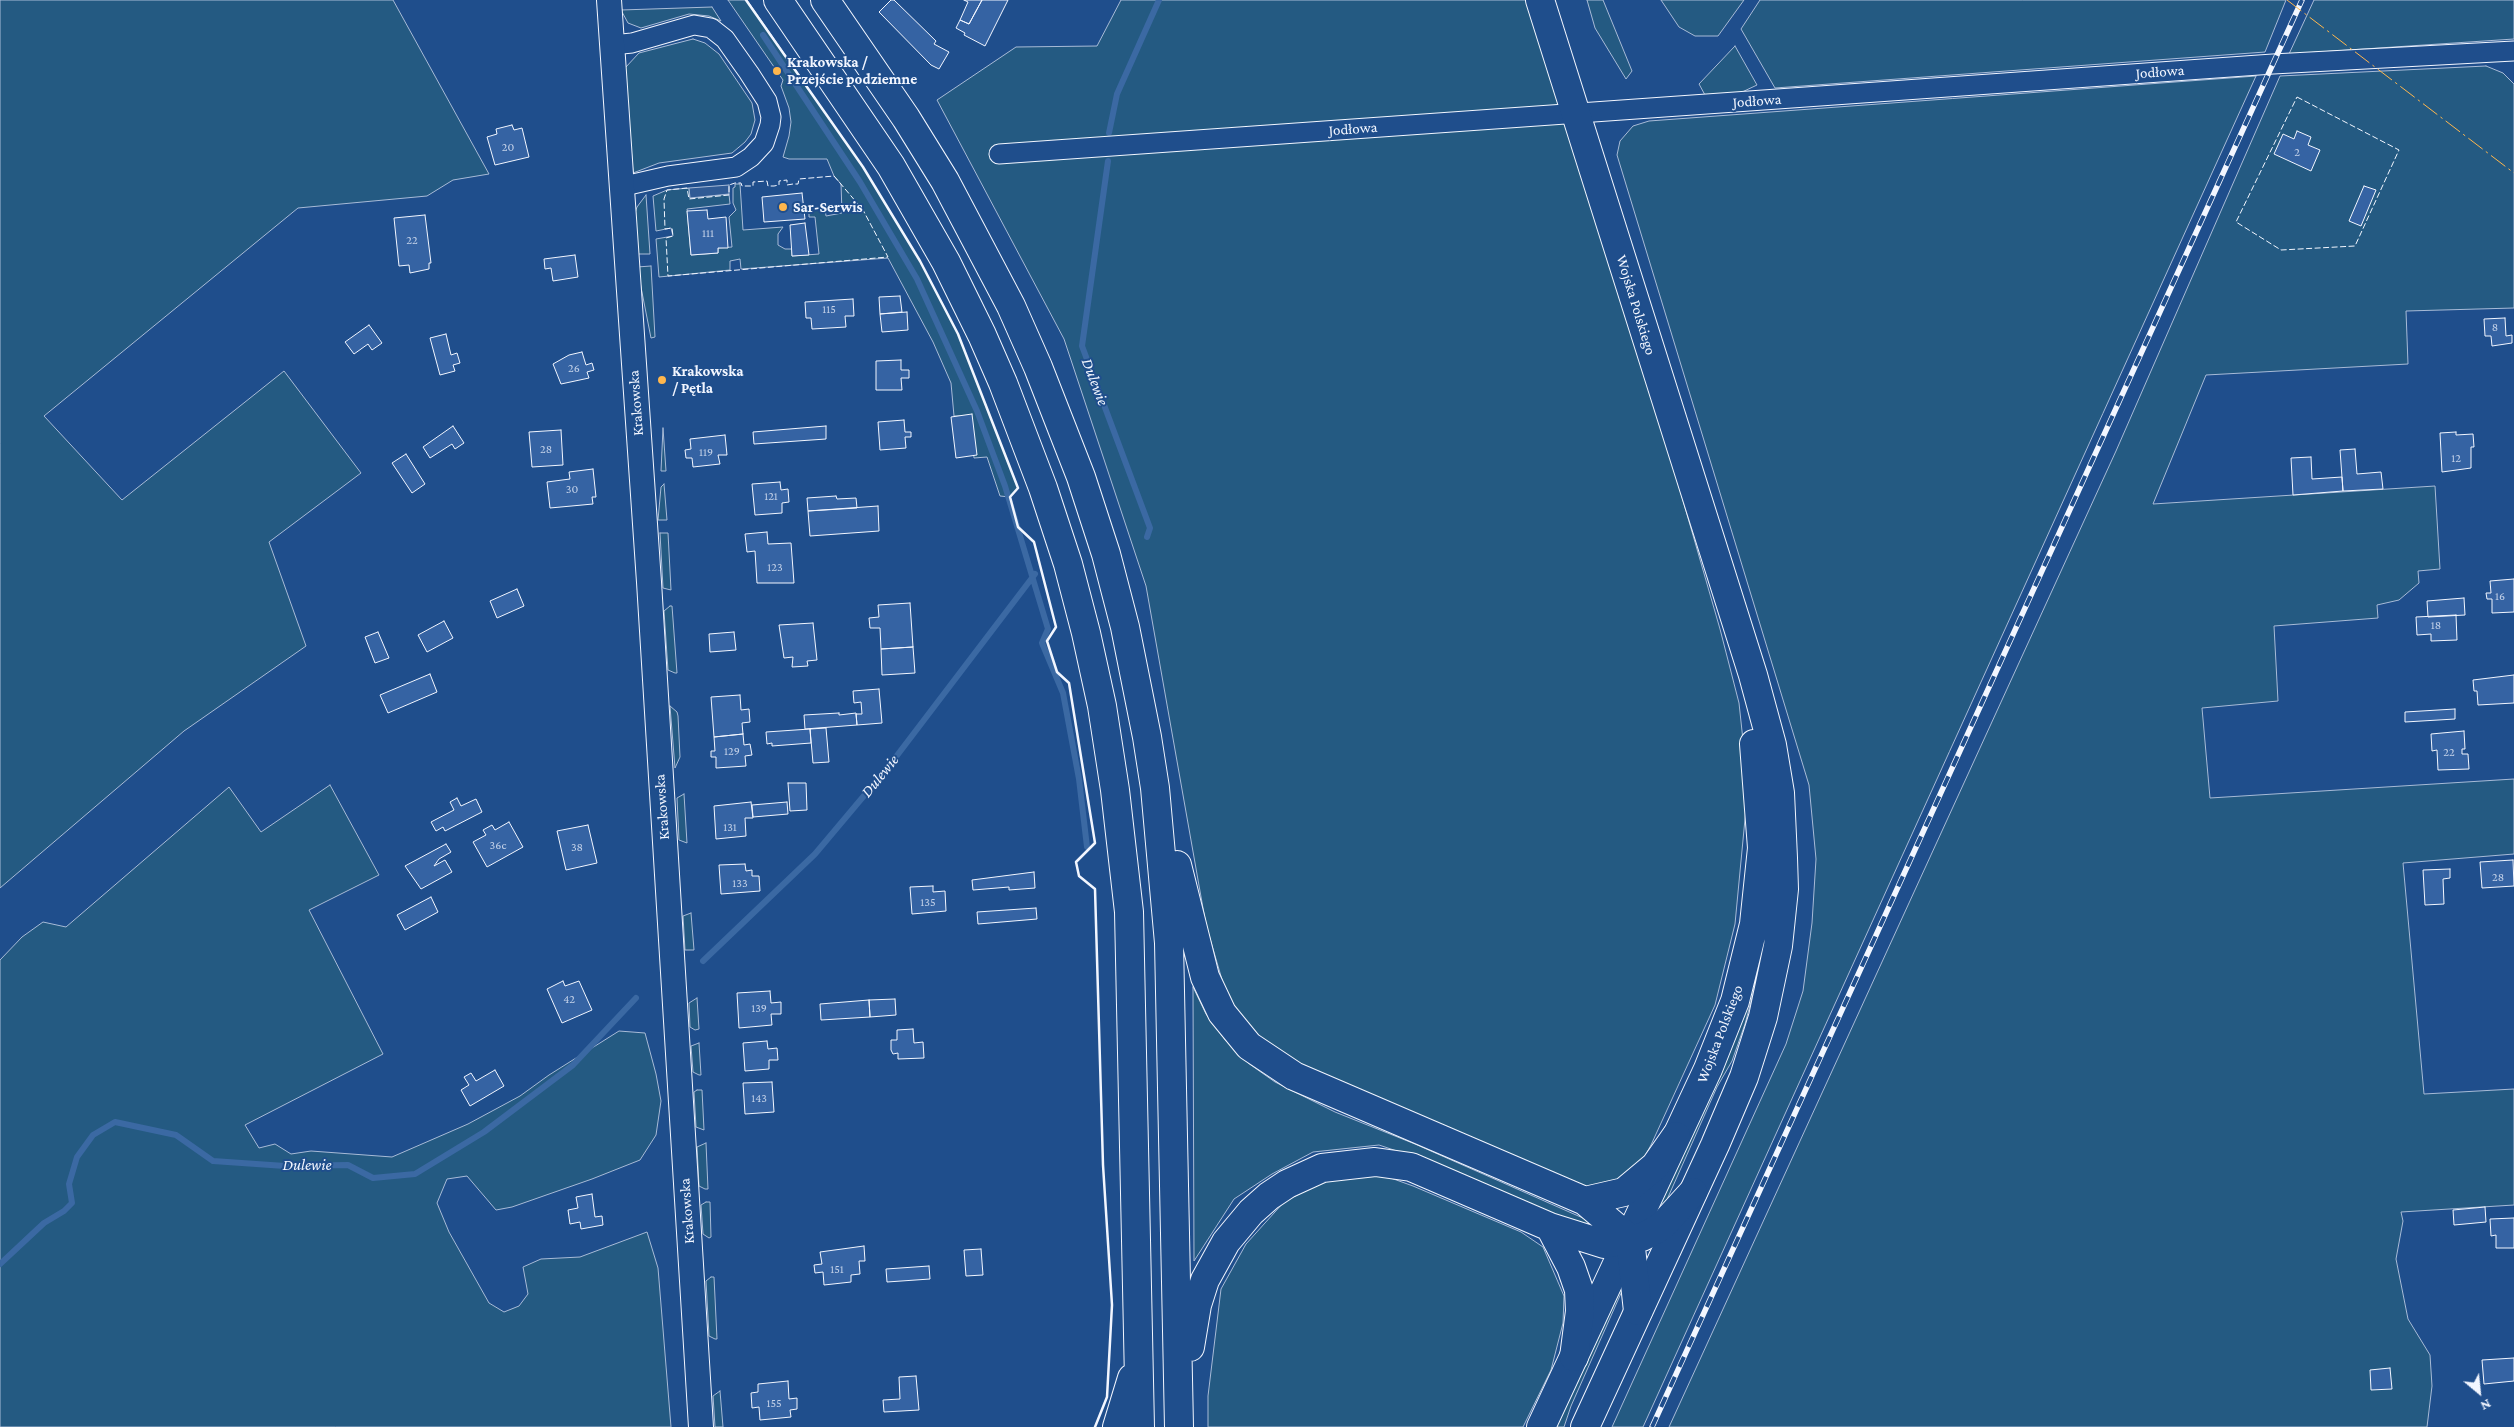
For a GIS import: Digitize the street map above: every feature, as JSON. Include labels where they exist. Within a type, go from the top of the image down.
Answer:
[{"type":"main road","points":[[778,0],[891,166],[946,262],[982,335],[1040,479],[1068,564],[1084,624],[1102,706],[1116,790],[1129,912],[1140,1427]]},
{"type":"main road","points":[[825,0],[901,110],[945,181],[987,258],[1038,367],[1081,477],[1106,554],[1134,666],[1155,788],[1169,943],[1179,1424]]},
{"type":"main road","name":"Wojska Polskiego","points":[[1540,0],[1772,745],[1780,793],[1784,889],[1778,946],[1763,1017],[1744,1077],[1585,1427]]},
{"type":"main road","name":"Wojska Polskiego","points":[[1541,1427],[1708,1068],[1735,1001],[1754,924],[1762,848],[1756,752],[1731,610]]},
{"type":"main road","points":[[1155,788],[1170,836],[1204,977],[1222,1013],[1249,1046],[1278,1067],[1312,1084],[1585,1201],[1630,1239],[1638,1311]]},
{"type":"main road","points":[[1585,1201],[1624,1192],[1655,1166],[1676,1136]]},
{"type":"main road","points":[[1179,1424],[1197,1305],[1214,1261],[1226,1242],[1251,1212],[1269,1196],[1303,1175],[1322,1168],[1357,1162],[1375,1162],[1410,1167],[1550,1227],[1604,1244],[1642,1237],[1662,1226],[1693,1192]]},
{"type":"main road","points":[[1550,1227],[1571,1267],[1579,1290],[1580,1311],[1574,1357]]},
{"type":"main road","points":[[1117,1427],[1139,1355]]},
{"type":"street","name":"Krakowska","points":[[609,0],[620,187],[636,394],[701,1427]]},
{"type":"street","points":[[612,45],[632,43],[694,26],[711,28],[726,39],[749,73],[767,101],[770,117],[768,134],[764,143],[752,157],[736,166],[668,176],[620,187]]},
{"type":"street","name":"Jodłowa","points":[[999,154],[2273,64],[2514,51]]},
{"type":"shaded area","points":[[0,0],[393,0],[489,174],[453,180],[427,196],[298,208],[44,416],[122,500],[284,371],[361,473],[269,542],[306,646],[184,731],[0,888]]},
{"type":"shaded area","points":[[728,0],[747,0],[863,167],[920,261],[958,334],[1018,488],[1010,497],[1000,496],[987,457],[974,458],[970,416],[954,416],[951,383],[933,342],[888,258],[741,269],[740,259],[730,261],[730,270],[659,277],[656,239],[673,236],[671,228],[656,231],[653,196],[667,190],[689,188],[690,198],[729,194],[730,204],[687,209],[691,255],[718,253],[718,248],[732,247],[729,217],[736,210],[733,203],[733,188],[735,184],[740,184],[743,230],[783,227],[778,234],[778,245],[785,249],[792,249],[792,256],[819,254],[815,217],[809,217],[809,210],[825,209],[826,216],[842,213],[841,184],[834,176],[827,159],[789,159],[783,157],[791,122],[789,108],[781,86],[783,80]]},
{"type":"shaded area","points":[[1121,0],[1536,0],[1574,122],[1720,629],[1739,703],[1745,759],[1747,798],[1735,924],[1715,1005],[1651,1145],[1642,1161],[1617,1182],[1597,1188],[1577,1186],[1293,1062],[1253,1031],[1236,1011],[1223,983],[1206,925],[1146,586],[1064,339],[937,100],[1016,47],[1097,46]]},
{"type":"shaded area","points":[[1587,0],[1603,0],[1632,71],[1626,79],[1595,28]]},
{"type":"shaded area","points":[[1661,0],[1744,0],[1718,36],[1695,36],[1679,27]]},
{"type":"shaded area","points":[[1760,0],[2286,0],[2265,52],[1775,88],[1741,29]]},
{"type":"shaded area","points":[[2314,0],[2514,0],[2514,39],[2289,54]]},
{"type":"shaded area","points":[[712,7],[721,21],[709,16],[689,14],[641,28],[628,23],[621,10]]},
{"type":"shaded area","points":[[693,39],[705,43],[719,54],[752,103],[755,120],[751,134],[732,153],[659,163],[633,173],[625,68],[639,53]]},
{"type":"shaded area","points":[[1735,46],[1757,85],[1740,93],[1705,95],[1699,84]]},
{"type":"shaded area","points":[[2486,66],[2503,73],[2514,84],[2514,308],[2406,311],[2408,364],[2206,375],[2153,504],[2435,486],[2440,569],[2418,571],[2419,583],[2399,600],[2377,605],[2378,618],[2274,626],[2278,701],[2202,708],[2210,798],[2514,779],[2514,854],[2403,863],[2424,1094],[2514,1089],[2514,1205],[2401,1212],[2403,1221],[2396,1259],[2408,1319],[2430,1355],[2432,1386],[2427,1427],[1669,1427],[2116,451],[2280,76]]},
{"type":"shaded area","points":[[2256,76],[1643,1427],[1612,1427],[1786,1044],[1803,991],[1812,923],[1816,859],[1809,785],[1617,155],[1620,141],[1633,126],[1649,121]]},
{"type":"shaded area","points":[[729,185],[729,194],[690,198],[689,188]]},
{"type":"shaded area","points":[[646,195],[650,254],[636,254],[634,216],[637,207]]},
{"type":"shaded area","points":[[651,266],[655,337],[651,338],[637,267]]},
{"type":"shaded area","points":[[663,428],[666,471],[661,471]]},
{"type":"shaded area","points":[[664,484],[667,520],[658,520],[661,487]]},
{"type":"shaded area","points":[[660,533],[668,533],[671,590],[663,588]]},
{"type":"shaded area","points":[[672,606],[677,673],[668,670],[664,611]]},
{"type":"shaded area","points":[[670,706],[677,712],[678,716],[680,757],[675,768]]},
{"type":"shaded area","points":[[330,785],[379,875],[309,910],[383,1054],[245,1125],[259,1148],[275,1144],[291,1154],[311,1151],[392,1157],[468,1124],[520,1096],[549,1075],[619,1031],[645,1033],[661,1101],[656,1135],[640,1160],[512,1207],[496,1210],[467,1176],[447,1179],[437,1203],[449,1232],[489,1303],[504,1312],[519,1306],[528,1294],[523,1267],[541,1259],[580,1257],[647,1232],[658,1268],[671,1427],[0,1427],[0,960],[22,937],[43,922],[66,927],[229,787],[261,832]]},
{"type":"shaded area","points":[[684,794],[687,843],[679,840],[677,798]]},
{"type":"shaded area","points":[[691,913],[694,950],[685,950],[683,916]]},
{"type":"shaded area","points":[[1758,957],[1762,960],[1745,1024],[1732,1061],[1717,1087],[1661,1213],[1650,1224]]},
{"type":"shaded area","points":[[1193,987],[1206,1014],[1226,1041],[1248,1063],[1275,1082],[1335,1112],[1415,1144],[1592,1222],[1599,1234],[1450,1169],[1379,1145],[1313,1152],[1272,1174],[1234,1199],[1194,1261]]},
{"type":"shaded area","points":[[697,998],[699,1029],[695,1030],[690,1027],[689,1003]]},
{"type":"shaded area","points":[[699,1043],[701,1075],[693,1072],[691,1046]]},
{"type":"shaded area","points":[[702,1090],[704,1130],[696,1127],[694,1092]]},
{"type":"shaded area","points":[[706,1143],[708,1189],[699,1186],[697,1147]]},
{"type":"shaded area","points":[[1374,1172],[1413,1186],[1521,1232],[1543,1247],[1564,1296],[1563,1323],[1551,1370],[1523,1427],[1208,1427],[1208,1396],[1221,1289],[1246,1244],[1284,1202],[1336,1175]]},
{"type":"shaded area","points":[[710,1202],[711,1237],[709,1238],[703,1234],[701,1205]]},
{"type":"shaded area","points":[[1624,1273],[1626,1282],[1571,1406],[1564,1427],[1553,1427]]},
{"type":"shaded area","points":[[714,1277],[717,1339],[709,1336],[706,1281]]},
{"type":"shaded area","points":[[720,1391],[723,1427],[715,1427],[713,1396]]},
{"type":"building","points":[[891,0],[894,0],[936,41],[934,44],[949,52],[939,69],[931,65],[879,12]]},
{"type":"building","points":[[964,0],[982,0],[969,24],[960,20],[968,2]]},
{"type":"building","points":[[982,0],[1008,0],[985,46],[964,35],[965,33],[956,28],[960,20],[969,24]]},
{"type":"building","points":[[512,125],[514,130],[522,128],[529,157],[495,165],[487,137],[497,134],[496,129]]},
{"type":"building","points":[[2297,131],[2311,137],[2308,145],[2320,150],[2311,171],[2274,154],[2283,134],[2294,139]]},
{"type":"building","points":[[2364,186],[2376,190],[2361,226],[2349,221]]},
{"type":"building","name":"Sar-Serwis","points":[[802,193],[805,219],[764,222],[762,197]]},
{"type":"building","points":[[707,210],[708,219],[726,217],[728,248],[718,248],[718,253],[691,255],[687,211]]},
{"type":"building","points":[[425,215],[431,263],[429,263],[429,269],[410,273],[409,265],[399,266],[394,218]]},
{"type":"building","points":[[805,223],[809,255],[792,256],[790,225]]},
{"type":"building","points":[[575,255],[578,277],[553,281],[551,268],[545,269],[544,259]]},
{"type":"building","points":[[900,296],[902,312],[880,314],[879,297]]},
{"type":"building","points":[[853,299],[854,316],[845,316],[846,327],[812,329],[811,318],[806,318],[805,302]]},
{"type":"building","points":[[907,312],[908,330],[882,332],[880,314]]},
{"type":"building","points":[[2505,318],[2506,336],[2512,335],[2512,343],[2492,346],[2491,336],[2485,336],[2484,319]]},
{"type":"building","points":[[369,325],[382,343],[372,350],[368,344],[354,354],[345,342]]},
{"type":"building","points":[[446,334],[451,355],[457,353],[460,363],[453,365],[455,371],[440,375],[430,338]]},
{"type":"building","points":[[582,352],[586,365],[592,363],[594,370],[587,372],[589,378],[561,384],[553,364],[569,355]]},
{"type":"building","points":[[901,360],[901,370],[909,370],[909,378],[901,378],[902,390],[876,390],[876,361]]},
{"type":"building","points":[[972,414],[977,455],[956,458],[951,417]]},
{"type":"building","points":[[904,420],[905,432],[911,432],[911,437],[905,437],[906,448],[880,450],[878,422]]},
{"type":"building","points":[[453,426],[464,443],[455,449],[452,444],[430,458],[423,447]]},
{"type":"building","points":[[826,426],[826,439],[754,444],[753,432]]},
{"type":"building","points":[[561,430],[563,465],[532,467],[529,432]]},
{"type":"building","points":[[2456,432],[2456,435],[2473,434],[2474,447],[2471,447],[2471,468],[2442,472],[2440,433]]},
{"type":"building","points":[[725,435],[727,455],[718,455],[720,464],[693,467],[692,458],[686,458],[685,450],[691,449],[690,439]]},
{"type":"building","points":[[2355,449],[2357,474],[2381,472],[2383,489],[2343,491],[2340,450]]},
{"type":"building","points":[[406,454],[425,484],[412,493],[392,463]]},
{"type":"building","points":[[2311,457],[2312,479],[2342,477],[2343,491],[2293,495],[2291,458]]},
{"type":"building","points":[[593,469],[596,497],[592,497],[593,504],[550,508],[547,482],[570,479],[569,472]]},
{"type":"building","points":[[780,482],[781,490],[788,489],[789,502],[782,503],[782,513],[755,515],[752,484]]},
{"type":"building","points":[[836,496],[837,499],[856,498],[857,508],[808,511],[807,498]]},
{"type":"building","points":[[878,506],[879,531],[810,536],[808,511]]},
{"type":"building","points":[[767,532],[768,544],[791,543],[794,583],[757,583],[755,551],[747,552],[745,534]]},
{"type":"building","points":[[2514,579],[2514,612],[2492,613],[2492,599],[2487,599],[2486,593],[2491,593],[2490,581]]},
{"type":"building","points":[[517,589],[524,606],[497,618],[490,601]]},
{"type":"building","points":[[2464,598],[2465,615],[2428,617],[2427,601]]},
{"type":"building","points":[[910,603],[913,647],[881,649],[880,628],[870,628],[869,618],[879,617],[878,605]]},
{"type":"building","points":[[2456,615],[2457,640],[2431,641],[2431,634],[2417,635],[2416,617]]},
{"type":"building","points":[[444,621],[453,638],[427,652],[418,635]]},
{"type":"building","points":[[813,623],[817,660],[807,661],[808,666],[792,667],[793,657],[784,658],[779,625]]},
{"type":"building","points":[[378,632],[389,658],[375,663],[365,637]]},
{"type":"building","points":[[734,632],[736,650],[710,652],[709,634]]},
{"type":"building","points":[[913,647],[915,673],[882,675],[881,649]]},
{"type":"building","points":[[430,674],[437,692],[388,713],[380,695]]},
{"type":"building","points":[[2514,675],[2514,703],[2478,705],[2477,691],[2474,691],[2473,680]]},
{"type":"building","points":[[879,689],[882,723],[857,725],[856,714],[862,714],[861,702],[854,703],[853,691]]},
{"type":"building","points":[[740,695],[741,710],[749,709],[750,722],[742,723],[743,734],[714,737],[711,697]]},
{"type":"building","points":[[2455,709],[2455,719],[2405,722],[2405,712]]},
{"type":"building","points":[[839,713],[839,715],[856,713],[857,725],[805,729],[804,715]]},
{"type":"building","points":[[826,728],[829,762],[813,763],[810,729]]},
{"type":"building","points":[[810,729],[811,743],[772,746],[772,743],[767,744],[766,732]]},
{"type":"building","points":[[2464,731],[2465,749],[2462,749],[2462,754],[2468,754],[2469,769],[2438,770],[2437,750],[2432,751],[2431,734]]},
{"type":"building","points":[[743,734],[744,745],[750,744],[752,755],[745,756],[746,766],[716,768],[716,757],[711,757],[711,751],[715,751],[714,737]]},
{"type":"building","points":[[788,783],[806,783],[807,810],[790,811]]},
{"type":"building","points":[[457,798],[461,806],[476,799],[482,812],[445,831],[443,827],[436,831],[431,822],[454,810],[450,802]]},
{"type":"building","points":[[751,802],[753,818],[745,818],[746,836],[716,839],[714,806]]},
{"type":"building","points":[[787,802],[788,814],[753,817],[752,805]]},
{"type":"building","points":[[509,822],[523,847],[487,867],[473,842],[486,835],[483,830],[492,825],[495,830]]},
{"type":"building","points":[[588,825],[597,863],[566,870],[557,831]]},
{"type":"building","points":[[446,844],[451,852],[439,859],[434,866],[445,860],[452,872],[421,889],[405,866]]},
{"type":"building","points":[[2513,860],[2514,886],[2482,888],[2480,862]]},
{"type":"building","points":[[745,864],[746,871],[752,870],[752,876],[759,876],[760,891],[721,894],[719,865]]},
{"type":"building","points":[[2450,869],[2450,878],[2443,879],[2444,904],[2425,905],[2423,870]]},
{"type":"building","points":[[1034,872],[1035,888],[1009,890],[1009,887],[973,890],[972,880]]},
{"type":"building","points":[[933,886],[933,892],[945,891],[946,911],[912,914],[910,887]]},
{"type":"building","points":[[431,897],[438,912],[405,930],[397,915]]},
{"type":"building","points":[[1036,908],[1037,919],[978,924],[977,912]]},
{"type":"building","points":[[563,981],[565,986],[579,981],[592,1010],[562,1023],[547,989]]},
{"type":"building","points":[[770,991],[771,1003],[781,1002],[781,1014],[771,1014],[772,1025],[739,1028],[737,993]]},
{"type":"building","points":[[895,999],[896,1015],[870,1017],[869,1000]]},
{"type":"building","points":[[869,1000],[870,1017],[821,1020],[820,1004]]},
{"type":"building","points":[[913,1029],[914,1043],[923,1042],[924,1058],[898,1059],[898,1053],[893,1054],[891,1050],[891,1040],[897,1040],[897,1030]]},
{"type":"building","points":[[767,1041],[768,1049],[777,1048],[778,1060],[769,1060],[769,1069],[745,1071],[743,1043]]},
{"type":"building","points":[[495,1070],[504,1086],[470,1106],[461,1090],[469,1085],[464,1077],[471,1073],[476,1081]]},
{"type":"building","points":[[772,1082],[774,1112],[745,1114],[743,1083]]},
{"type":"building","points":[[592,1194],[595,1217],[602,1216],[603,1225],[581,1229],[580,1222],[570,1224],[568,1210],[578,1208],[576,1197]]},
{"type":"building","points":[[2485,1207],[2486,1222],[2454,1225],[2453,1210]]},
{"type":"building","points":[[2514,1218],[2514,1248],[2496,1248],[2496,1235],[2491,1236],[2490,1219]]},
{"type":"building","points":[[864,1246],[865,1261],[859,1261],[860,1274],[851,1275],[851,1282],[824,1285],[823,1272],[815,1273],[814,1265],[822,1264],[820,1252]]},
{"type":"building","points":[[981,1249],[983,1275],[966,1276],[964,1250]]},
{"type":"building","points":[[929,1266],[930,1279],[887,1282],[886,1269]]},
{"type":"building","points":[[2514,1358],[2514,1381],[2484,1384],[2482,1360]]},
{"type":"building","points":[[2390,1368],[2392,1389],[2371,1390],[2370,1370]]},
{"type":"building","points":[[916,1376],[919,1410],[884,1412],[883,1400],[900,1399],[899,1377]]},
{"type":"building","points":[[788,1381],[789,1399],[797,1398],[797,1409],[790,1410],[791,1417],[760,1420],[759,1407],[752,1408],[751,1393],[758,1392],[758,1384]]},
{"type":"waterway","name":"Dulewie","points":[[1109,133],[1117,94],[1159,0]]},
{"type":"waterway","points":[[763,35],[860,182],[917,279],[977,411],[1005,486],[1048,629],[1042,643],[1063,693],[1079,779],[1087,847]]},
{"type":"waterway","name":"Dulewie","points":[[1108,161],[1082,346],[1150,528],[1147,537]]},
{"type":"waterway","name":"Dulewie","points":[[703,961],[815,854],[889,766],[1035,574]]},
{"type":"waterway","name":"Dulewie","points":[[0,1264],[44,1223],[64,1211],[72,1203],[69,1184],[77,1157],[93,1135],[115,1122],[176,1135],[213,1161],[285,1166],[348,1165],[373,1178],[415,1174],[484,1132],[573,1065],[636,998]]},
{"type":"railway","points":[[1652,1427],[2302,0]]},
{"type":"fence","points":[[2297,97],[2399,150],[2355,246],[2281,250],[2236,222],[2297,97]]},
{"type":"fence","points":[[834,176],[863,210],[888,257],[668,276],[666,238],[673,236],[672,228],[665,229],[664,199],[667,190],[687,188],[689,199],[729,195],[729,185],[735,183],[741,183],[742,186],[753,186],[753,182],[767,181],[768,186],[774,186],[779,185],[779,181],[787,180],[787,185],[798,184],[799,179],[834,176]]},
{"type":"wall","points":[[746,0],[863,167],[920,261],[958,334],[1018,488],[1010,497],[1018,527],[1034,542],[1056,627],[1047,641],[1057,672],[1069,683],[1095,843],[1076,862],[1079,876],[1095,889],[1103,1165],[1112,1305],[1107,1397],[1095,1427]]},
{"type":"power","points":[[2287,0],[2514,173]]},
{"type":"place","name":"Krakowska / Przejście podziemne","points":[[777,71]]},
{"type":"place","name":"Sar-Serwis","points":[[783,207]]},
{"type":"place","name":"Krakowska / Pętla","points":[[662,380]]}]
